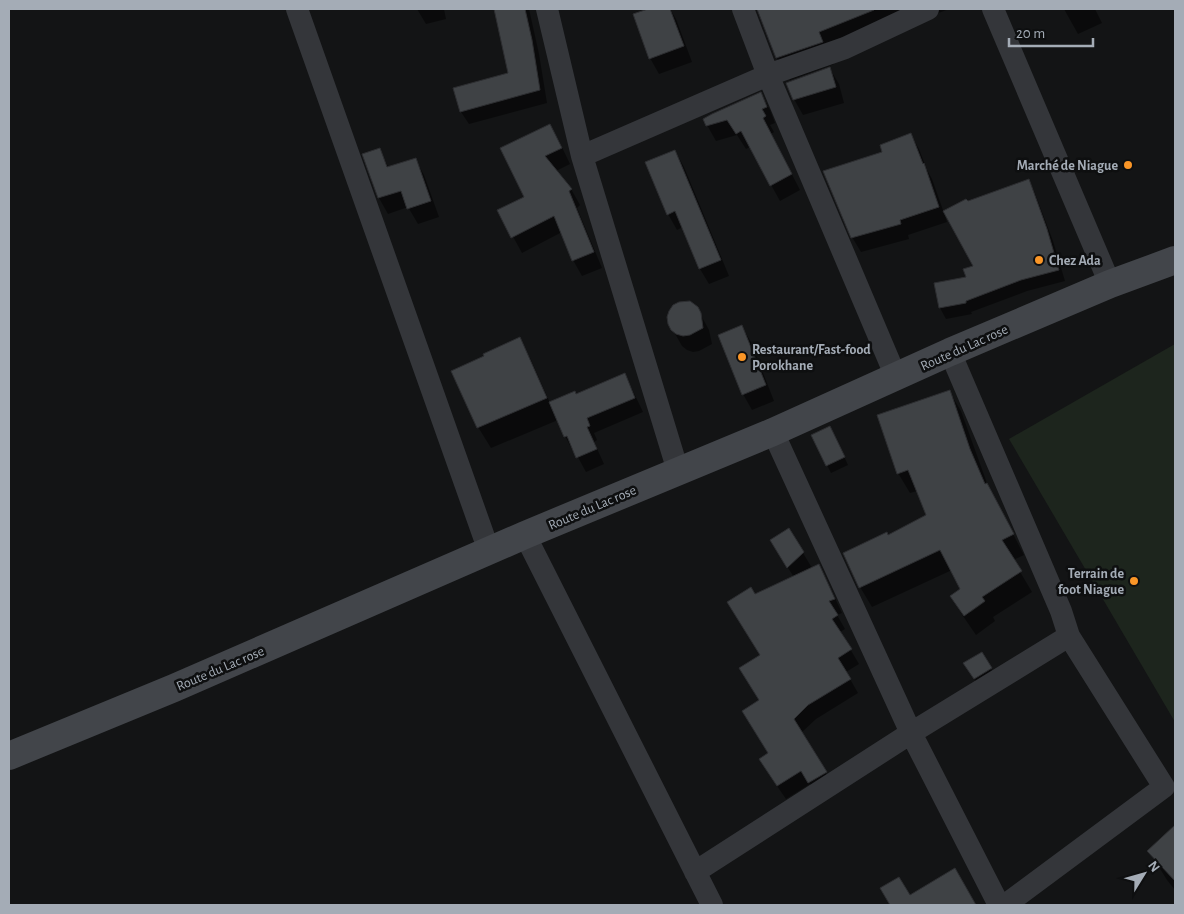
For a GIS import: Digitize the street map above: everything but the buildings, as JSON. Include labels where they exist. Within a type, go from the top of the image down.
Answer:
[{"type":"main road","name":"Route du Lac rose","points":[[9,756],[174,688],[525,535],[773,432],[950,352],[1110,284],[1175,260]]},
{"type":"street","points":[[297,9],[489,551]]},
{"type":"street","points":[[547,9],[582,156],[678,471]]},
{"type":"street","points":[[743,9],[768,75],[896,377]]},
{"type":"street","points":[[582,156],[768,75],[845,48],[928,9]]},
{"type":"street","points":[[993,9],[1110,284]]},
{"type":"street","points":[[950,352],[1062,611],[1069,636],[1164,787],[1004,905]]},
{"type":"street","points":[[773,432],[911,733],[999,905]]},
{"type":"street","points":[[525,535],[712,905]]},
{"type":"street","points":[[695,872],[911,733],[1069,636]]},
{"type":"shaded area","name":"Terrain de foot Niague","points":[[1175,344],[1175,722],[1009,439]]},
{"type":"place","name":"Marché de Niague","points":[[1128,165]]},
{"type":"place","name":"Chez Ada","points":[[1039,260]]},
{"type":"place","name":"Restaurant/Fast-food Porokhane","points":[[742,357]]},
{"type":"place","name":"Terrain de foot Niague","points":[[1134,581]]}]
